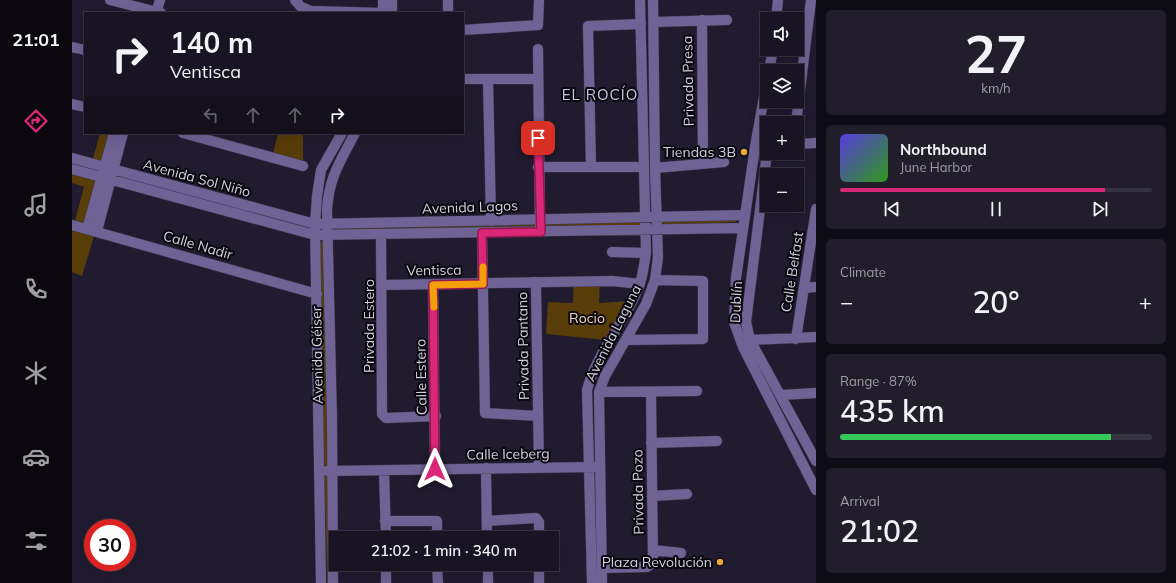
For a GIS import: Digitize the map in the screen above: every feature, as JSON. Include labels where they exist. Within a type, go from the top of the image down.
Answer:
[{"type":"street","points":[[110,0],[147,7],[156,12]]},
{"type":"street","points":[[158,12],[160,0]]},
{"type":"street","points":[[295,0],[301,7],[311,11],[347,12]]},
{"type":"street","points":[[383,0],[383,12]]},
{"type":"street","points":[[392,0],[392,12]]},
{"type":"street","points":[[448,0],[448,12]]},
{"type":"street","points":[[464,30],[538,25],[539,0]]},
{"type":"street","name":"Avenida Laguna","points":[[602,583],[602,568],[597,557],[586,399],[592,372],[599,357],[634,298],[640,284],[646,253],[640,0]]},
{"type":"street","name":"Avenida Laguna","points":[[592,583],[597,557],[601,467],[599,392],[605,376],[646,304],[655,280],[658,257],[655,168],[653,0]]},
{"type":"street","points":[[777,12],[778,0]]},
{"type":"street","points":[[797,116],[811,0]]},
{"type":"street","points":[[702,20],[727,20]]},
{"type":"street","name":"Privada Presa","points":[[654,22],[702,20],[703,164]]},
{"type":"street","points":[[591,167],[588,26],[640,24]]},
{"type":"street","points":[[72,47],[84,50]]},
{"type":"street","points":[[538,50],[538,167],[541,232]]},
{"type":"street","points":[[464,79],[537,79]]},
{"type":"street","points":[[488,79],[491,221]]},
{"type":"street","points":[[642,94],[654,94]]},
{"type":"street","points":[[72,104],[84,107]]},
{"type":"street","points":[[762,108],[736,278],[734,322],[743,347],[816,490]]},
{"type":"street","points":[[92,230],[107,173],[114,134]]},
{"type":"street","points":[[107,173],[124,134]]},
{"type":"street","points":[[186,134],[303,166]]},
{"type":"street","name":"Avenida Géiser","points":[[321,581],[315,224],[320,176],[341,134]]},
{"type":"street","name":"Avenida Géiser","points":[[332,581],[331,365],[327,224],[328,190],[333,174],[355,134]]},
{"type":"street","points":[[804,144],[816,143]]},
{"type":"street","points":[[755,147],[760,147]]},
{"type":"street","points":[[332,150],[343,156]]},
{"type":"street","name":"Avenida Sol Niño","points":[[72,158],[107,173],[315,235]]},
{"type":"street","name":"Dublín","points":[[767,160],[746,322],[750,340],[816,461]]},
{"type":"street","points":[[655,168],[724,162]]},
{"type":"street","points":[[538,167],[643,167]]},
{"type":"street","name":"Avenida Sol Niño","points":[[72,169],[107,173],[315,224]]},
{"type":"street","name":"Calle Belfast","points":[[796,339],[816,209]]},
{"type":"street","name":"Avenida Lagos","points":[[315,224],[745,215]]},
{"type":"street","points":[[439,222],[440,234]]},
{"type":"street","name":"Calle Nadir","points":[[72,224],[317,294]]},
{"type":"street","name":"Avenida Lagos","points":[[315,235],[328,236],[743,228]]},
{"type":"street","points":[[482,233],[485,413],[538,416]]},
{"type":"street","name":"Privada Estero","points":[[381,235],[383,285],[382,414],[384,417],[436,416]]},
{"type":"street","points":[[612,252],[646,253]]},
{"type":"street","points":[[626,340],[703,339],[703,281],[655,280]]},
{"type":"street","name":"Privada Pantano","points":[[539,468],[536,287],[534,282],[612,281],[640,284]]},
{"type":"street","name":"Ventisca","points":[[383,285],[534,282]]},
{"type":"street","name":"Calle Estero","points":[[433,285],[436,416],[435,469]]},
{"type":"street","points":[[804,288],[816,287]]},
{"type":"street","points":[[634,298],[646,304]]},
{"type":"street","points":[[750,340],[816,337]]},
{"type":"street","points":[[318,366],[331,365]]},
{"type":"street","points":[[599,392],[697,391]]},
{"type":"street","name":"Privada Pozo","points":[[602,568],[651,566],[653,550],[651,392]]},
{"type":"street","points":[[781,396],[816,393]]},
{"type":"street","points":[[651,443],[717,442]]},
{"type":"street","name":"Calle Iceberg","points":[[318,472],[601,467]]},
{"type":"street","points":[[486,468],[487,531]]},
{"type":"street","points":[[384,471],[386,531]]},
{"type":"street","points":[[652,496],[687,494]]},
{"type":"street","points":[[487,521],[534,518],[538,519],[539,531]]},
{"type":"street","points":[[385,521],[437,521],[437,531]]},
{"type":"street","points":[[653,550],[681,553]]},
{"type":"street","points":[[386,571],[386,583]]},
{"type":"street","points":[[437,571],[438,583]]},
{"type":"street","points":[[488,571],[488,583]]},
{"type":"street","points":[[539,571],[539,583]]},
{"type":"street","points":[[321,581],[332,581]]},
{"type":"green space","points":[[100,134],[124,134],[114,169],[315,224],[737,218],[736,222],[636,227],[312,234],[112,177],[82,276],[72,272],[72,232],[84,187],[72,183],[72,155],[93,159]]},
{"type":"green space","points":[[278,134],[303,134],[303,166],[272,158]]},
{"type":"green space","points":[[319,242],[325,242],[330,531],[329,571],[331,571],[331,583],[327,583]]},
{"type":"green space","name":"Rocio","points":[[574,276],[600,276],[599,303],[629,301],[606,340],[546,334],[548,302],[573,303]]},
{"type":"slow traffic","points":[[434,307],[433,285],[483,284],[483,267]]},
{"type":"place","name":"Tiendas 3B","points":[[744,152]]},
{"type":"place","name":"Plaza Revolución","points":[[720,562]]},
{"type":"district","name":"EL ROCÍO","points":[[600,94]]},
{"type":"route","points":[[435,469],[436,416],[433,285],[483,284],[482,233],[541,232],[538,138]]}]
